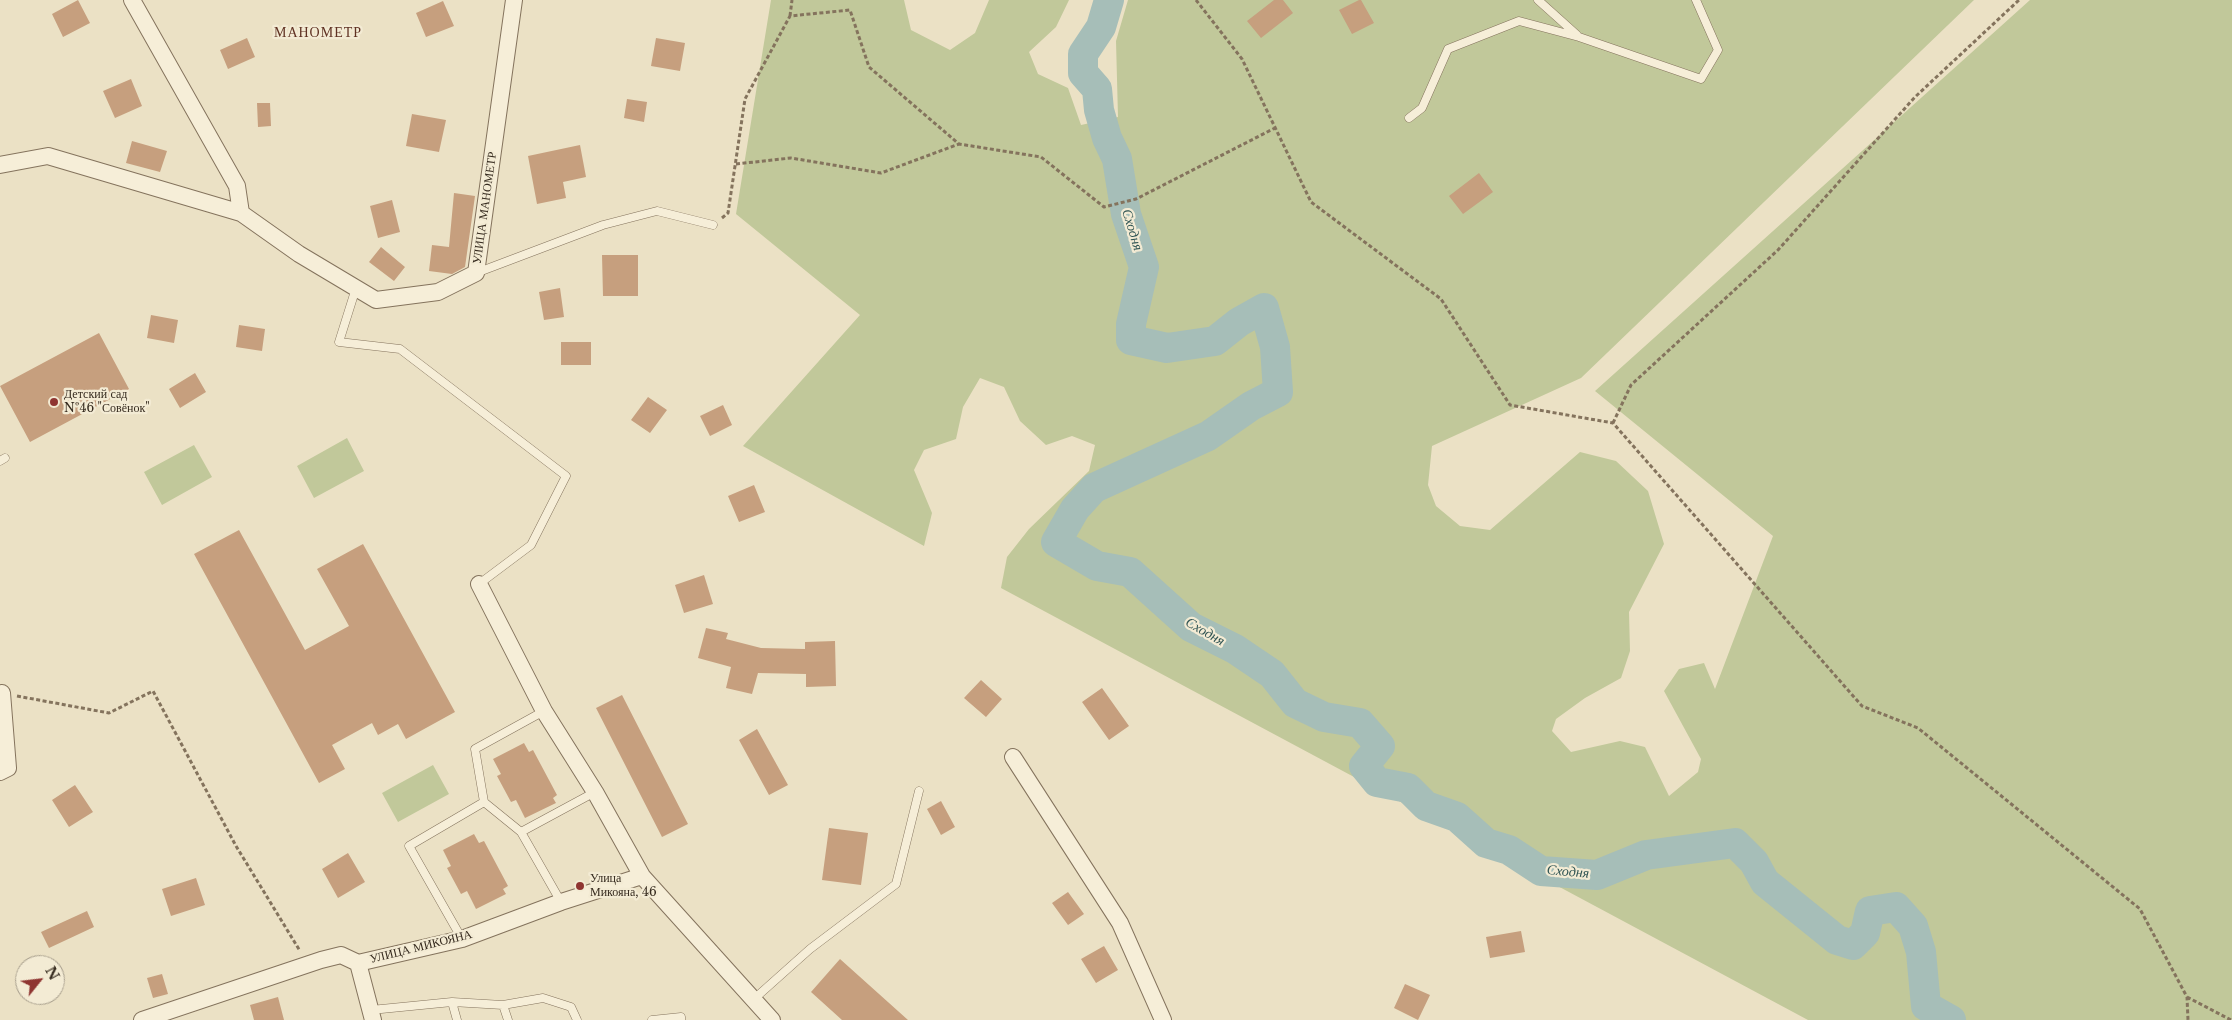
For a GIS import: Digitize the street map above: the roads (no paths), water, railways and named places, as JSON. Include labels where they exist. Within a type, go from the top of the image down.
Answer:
[{"type":"street","points":[[132,0],[237,186],[241,214]]},
{"type":"street","name":"УЛИЦА МАНОМЕТР","points":[[0,165],[48,156],[241,214],[299,254],[376,300],[438,292],[476,273],[514,0]]},
{"type":"street","points":[[479,584],[544,711],[595,792],[642,876],[772,1020]]},
{"type":"street","points":[[0,772],[8,768],[1,690]]},
{"type":"street","points":[[1013,757],[1120,923],[1163,1020]]},
{"type":"street","name":"УЛИЦА МИКОЯНА","points":[[142,1020],[308,965],[341,956],[358,963],[462,939],[561,902],[642,876]]},
{"type":"street","points":[[358,963],[372,1015]]},
{"type":"lane","points":[[1538,0],[1579,37]]},
{"type":"lane","points":[[1410,118],[1422,108],[1448,49],[1519,21],[1579,37],[1701,79],[1718,50],[1696,0]]},
{"type":"lane","points":[[476,273],[603,225],[656,210],[713,225]]},
{"type":"lane","points":[[356,288],[339,342],[400,349],[566,476],[531,545],[479,584]]},
{"type":"lane","points":[[544,711],[475,749],[484,802],[521,832],[561,902]]},
{"type":"lane","points":[[754,1000],[810,949],[896,884],[919,791]]},
{"type":"lane","points":[[521,832],[595,792]]},
{"type":"lane","points":[[462,939],[409,846],[484,802]]},
{"type":"lane","points":[[372,1015],[452,1002],[504,1005],[543,998],[571,1007],[577,1020]]},
{"type":"lane","points":[[452,1002],[456,1020]]},
{"type":"lane","points":[[504,1005],[508,1020]]},
{"type":"lane","points":[[652,1020],[681,1017],[681,1020]]},
{"type":"waterway","name":"Сходня","points":[[1109,0],[1101,27],[1083,54],[1083,73],[1097,89],[1099,110],[1107,138],[1117,159],[1126,214],[1144,267],[1131,324],[1131,340],[1167,348],[1215,341],[1239,322],[1264,308],[1275,347],[1278,392],[1251,406],[1208,436],[1094,488],[1075,509],[1056,542],[1097,566],[1130,572],[1191,627],[1235,649],[1272,674],[1295,703],[1324,717],[1360,723],[1380,746],[1364,766],[1377,782],[1408,788],[1426,806],[1457,817],[1486,843],[1509,850],[1541,871],[1597,875],[1646,855],[1735,843],[1754,862],[1765,882],[1837,940],[1853,945],[1865,933],[1870,911],[1896,907],[1913,926],[1921,952],[1926,1006],[1951,1020]]},
{"type":"place","name":"Детский сад №46 \"Совёнок\"","points":[[54,402]]},
{"type":"place","name":"Улица Микояна, 46","points":[[580,886]]},
{"type":"district","name":"МАНОМЕТР","points":[[318,33]]}]
